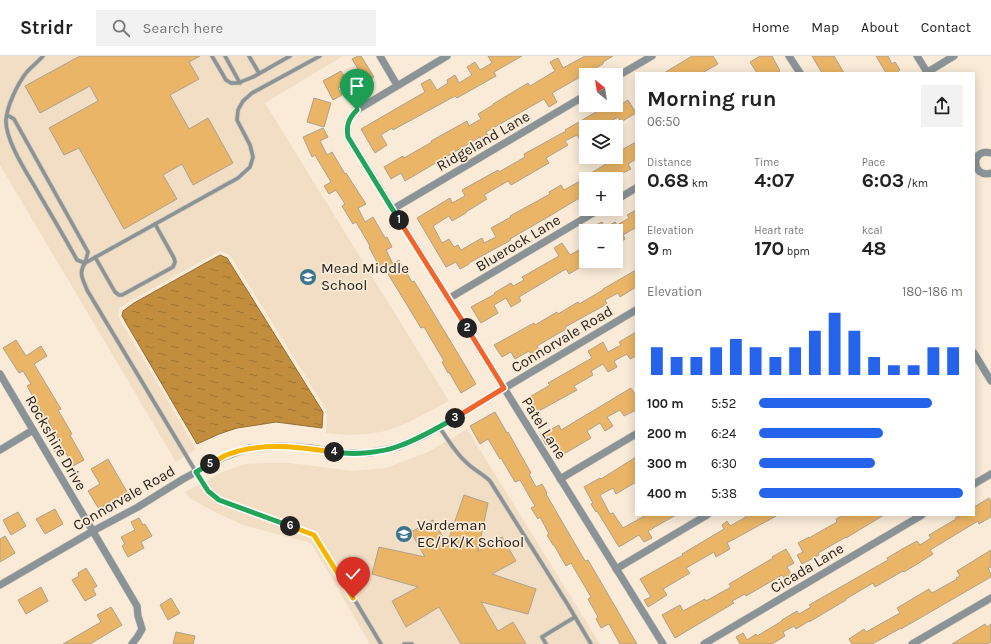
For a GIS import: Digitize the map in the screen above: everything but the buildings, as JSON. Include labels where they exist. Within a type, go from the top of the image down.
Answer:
[{"type":"street","points":[[380,56],[397,85],[447,56]]},
{"type":"street","points":[[623,74],[652,56]]},
{"type":"street","points":[[789,56],[799,72]]},
{"type":"street","points":[[917,56],[926,72]]},
{"type":"street","points":[[929,72],[954,56]]},
{"type":"street","name":"Patel Lane","points":[[397,85],[357,110],[352,115],[348,122],[348,137],[663,644]]},
{"type":"street","name":"Ridgeland Lane","points":[[393,209],[579,99]]},
{"type":"street","points":[[991,153],[982,152],[975,161],[975,165],[979,171],[986,174],[991,172]]},
{"type":"street","points":[[623,196],[635,189]]},
{"type":"street","name":"Bluerock Lane","points":[[448,299],[588,216]]},
{"type":"street","name":"Connorvale Road","points":[[0,585],[138,507],[224,456],[249,448],[280,446],[310,448],[341,453],[370,453],[398,447],[439,427],[635,311]]},
{"type":"street","points":[[975,355],[991,381]]},
{"type":"street","name":"Rockshire Drive","points":[[0,374],[137,606],[142,629],[132,644]]},
{"type":"street","points":[[0,450],[33,430]]},
{"type":"street","points":[[560,479],[635,435]]},
{"type":"street","points":[[975,483],[991,474]]},
{"type":"street","points":[[616,569],[705,516]]},
{"type":"street","name":"Cicada Lane","points":[[704,644],[920,516]]},
{"type":"street","points":[[912,644],[924,641],[991,598]]},
{"type":"lane","points":[[43,56],[26,73],[19,84],[8,108],[6,129],[17,155],[77,260],[85,263]]},
{"type":"lane","points":[[212,56],[226,80],[231,83],[240,83],[282,58],[290,56]]},
{"type":"lane","points":[[225,56],[240,83]]},
{"type":"lane","points":[[249,56],[259,73]]},
{"type":"lane","points":[[320,56],[252,93],[243,101],[238,110],[237,120],[250,145],[253,157],[250,167],[238,178],[95,257],[85,263],[81,268],[87,290],[208,491],[219,500],[314,535],[381,644]]},
{"type":"lane","points":[[7,115],[14,119],[88,252],[85,263]]},
{"type":"lane","points":[[95,257],[115,292],[119,295],[122,295],[173,267],[175,262],[174,258],[155,224]]},
{"type":"lane","points":[[439,427],[457,454],[467,464],[490,480],[591,644]]},
{"type":"lane","points":[[546,644],[542,637],[575,617]]},
{"type":"lane","points":[[404,644],[412,644]]},
{"type":"shaded area","name":"Mead Middle School","points":[[0,56],[343,56],[265,103],[449,401],[409,422],[386,431],[348,435],[326,433],[327,411],[230,255],[220,251],[132,300],[120,308],[118,316],[196,449],[176,462],[0,165]]},
{"type":"shaded area","name":"Vardeman EC/PK/K School","points":[[467,429],[600,644],[370,644],[311,543],[243,525],[191,499],[185,492],[220,473],[245,464],[290,463],[353,471],[386,468],[428,452]]},
{"type":"water","points":[[220,255],[227,258],[323,412],[322,428],[276,422],[237,428],[197,444],[122,316],[123,311],[134,303]]},
{"type":"place","name":"Mead Middle School","points":[[308,277]]},
{"type":"place","name":"Vardeman EC/PK/K School","points":[[404,534]]},
{"type":"route","points":[[353,598],[314,535],[219,500],[208,491],[196,472],[224,456],[249,448],[280,446],[310,448],[341,453],[370,453],[398,447],[425,435],[504,388],[348,137],[348,122],[357,110]]}]
